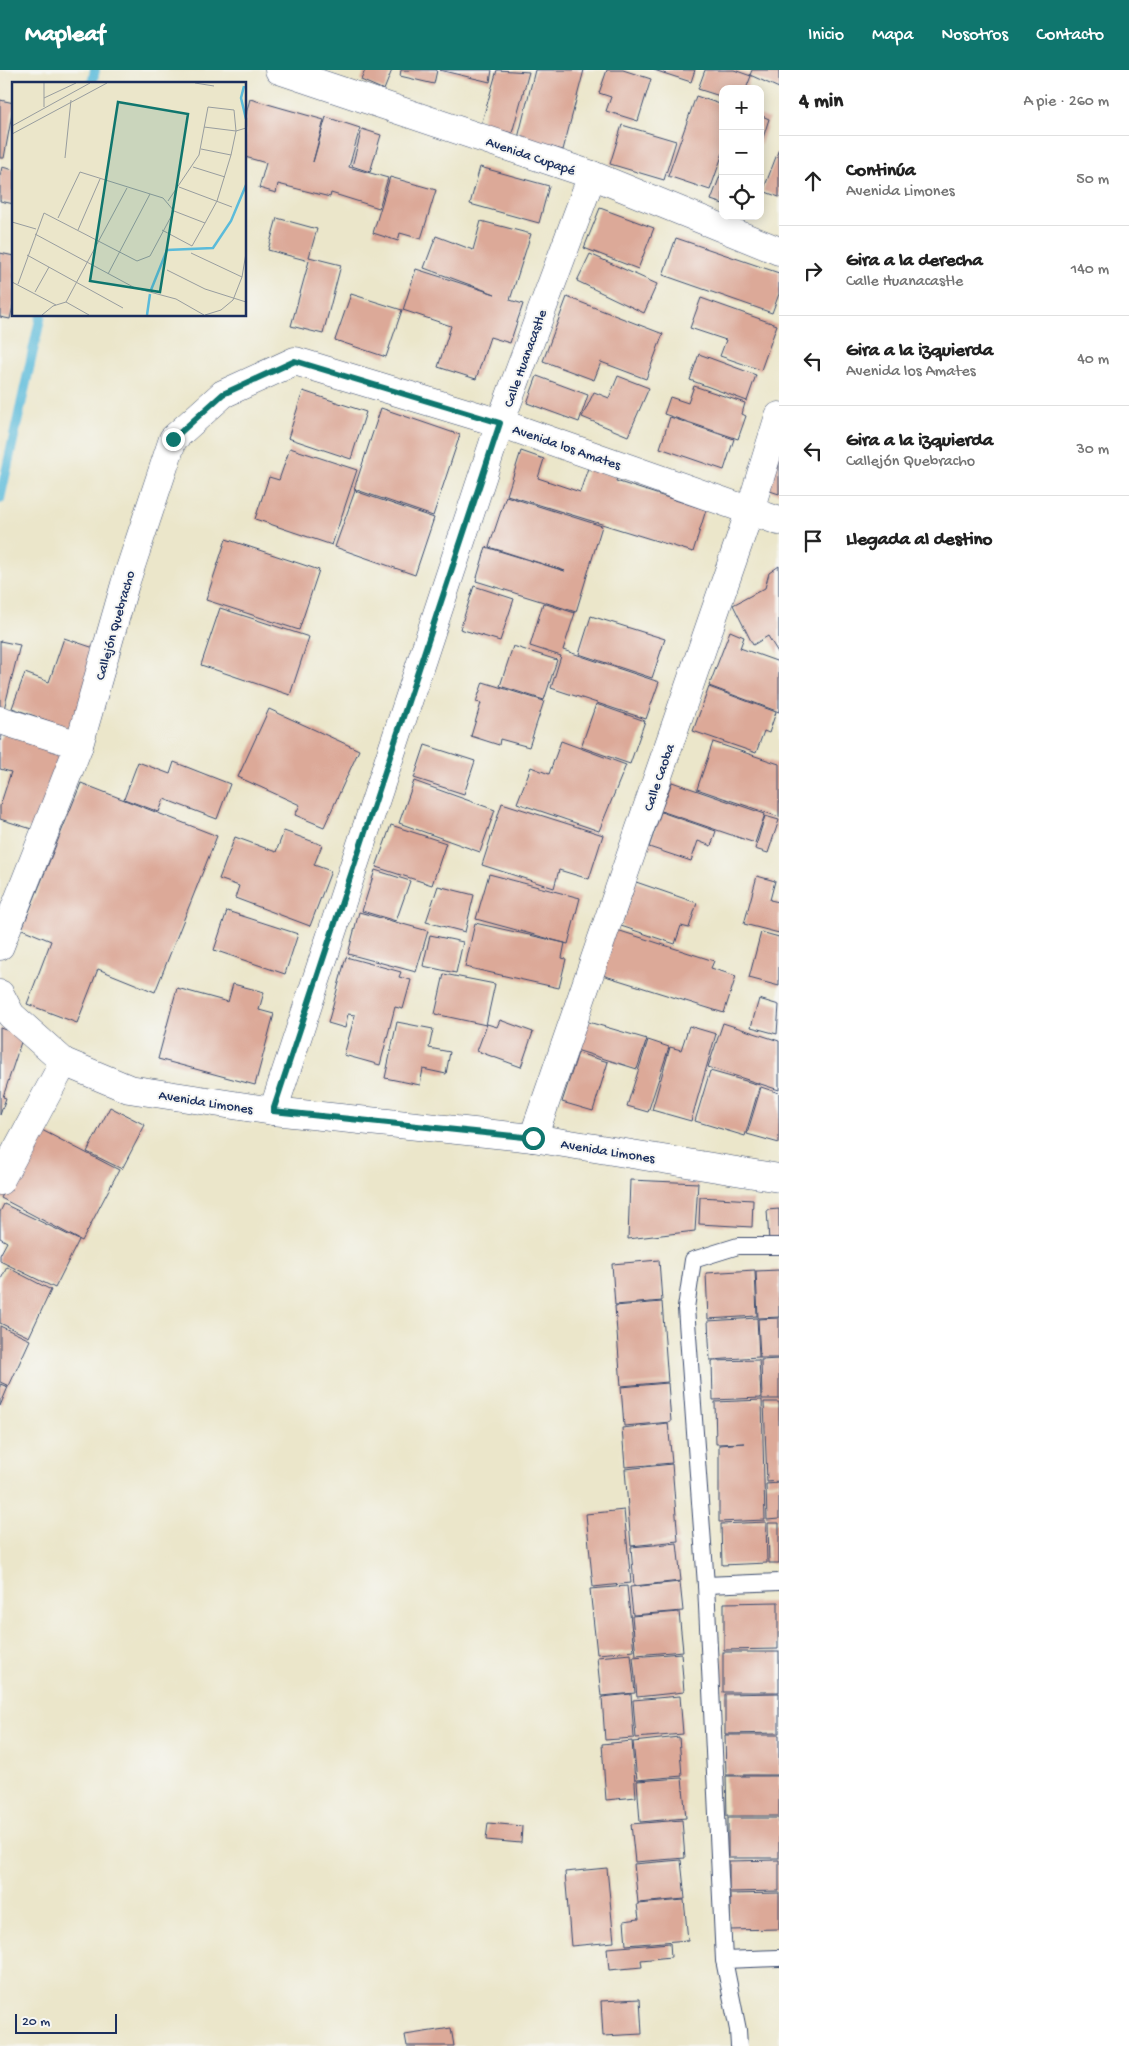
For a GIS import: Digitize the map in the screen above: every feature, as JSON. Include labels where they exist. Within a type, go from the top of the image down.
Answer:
[{"type":"street","name":"Avenida Cupapé","points":[[279,70],[592,175],[779,251]]},
{"type":"street","name":"Calle Huanacastle","points":[[273,1111],[500,423],[592,175]]},
{"type":"street","name":"Avenida los Amates","points":[[295,361],[500,423],[779,521]]},
{"type":"street","name":"Callejón Quebracho","points":[[0,946],[79,745],[125,584],[173,439],[223,394],[295,361]]},
{"type":"street","name":"Calle Caoba","points":[[533,1138],[750,510],[779,416]]},
{"type":"street","points":[[0,720],[79,745]]},
{"type":"street","name":"Avenida Limones","points":[[6,1004],[64,1062],[128,1089],[273,1111],[533,1138],[779,1178]]},
{"type":"street","points":[[0,1181],[64,1062]]},
{"type":"lane","points":[[739,2046],[738,2030],[724,1960],[706,1585],[686,1308],[693,1260],[738,1246],[779,1246]]},
{"type":"lane","points":[[706,1585],[779,1582]]},
{"type":"lane","points":[[724,1960],[779,1958]]},
{"type":"building","points":[[365,70],[392,70],[384,90],[361,80]]},
{"type":"building","points":[[401,70],[437,70],[434,84],[400,76]]},
{"type":"building","points":[[439,70],[492,70],[490,82]]},
{"type":"building","points":[[497,70],[529,72],[512,133],[481,125]]},
{"type":"building","points":[[535,70],[584,70],[563,150],[518,138]]},
{"type":"building","points":[[607,70],[623,70],[651,79],[638,121],[606,111],[611,97],[599,93]]},
{"type":"building","points":[[654,70],[695,70],[691,82]]},
{"type":"building","points":[[705,70],[734,70],[751,76],[748,85],[719,85],[719,96],[698,89]]},
{"type":"building","points":[[752,70],[779,70],[779,88],[750,75]]},
{"type":"building","points":[[696,96],[719,104],[719,164],[710,190],[668,176]]},
{"type":"building","points":[[250,99],[324,120],[313,162],[326,117],[360,128],[349,167],[388,178],[379,208],[331,193],[330,197],[278,184],[276,193],[259,188],[266,163],[246,157],[246,113]]},
{"type":"building","points":[[0,100],[12,103],[12,114],[4,158],[0,158]]},
{"type":"building","points":[[764,117],[769,119],[764,135]]},
{"type":"building","points":[[622,125],[676,141],[664,180],[610,164]]},
{"type":"building","points":[[362,129],[381,135],[370,172],[352,166]]},
{"type":"building","points":[[779,149],[779,197],[764,191]]},
{"type":"building","points":[[2,167],[12,170],[12,204],[0,201]]},
{"type":"building","points":[[480,167],[549,186],[539,223],[470,204]]},
{"type":"building","points":[[390,177],[436,190],[421,239],[400,233],[398,241],[373,233]]},
{"type":"building","points":[[719,179],[719,203],[711,200]]},
{"type":"building","points":[[600,208],[654,228],[638,269],[584,248]]},
{"type":"building","points":[[277,218],[317,229],[309,257],[341,265],[323,334],[291,326],[309,261],[268,250]]},
{"type":"building","points":[[481,221],[531,234],[510,300],[523,304],[510,343],[490,337],[476,379],[438,367],[451,326],[403,310],[416,269],[495,294],[424,268],[436,236],[473,250]]},
{"type":"building","points":[[676,238],[779,273],[779,294],[772,313],[663,275]]},
{"type":"building","points":[[0,253],[12,256],[12,310],[10,319],[0,317]]},
{"type":"building","points":[[590,254],[657,284],[644,313],[577,281]]},
{"type":"building","points":[[351,294],[402,310],[386,357],[335,340]]},
{"type":"building","points":[[567,297],[663,334],[646,379],[601,362],[594,380],[543,361]]},
{"type":"building","points":[[701,298],[777,325],[761,370],[720,356],[726,340],[690,328]]},
{"type":"building","points":[[699,354],[756,375],[747,401],[690,380]]},
{"type":"building","points":[[537,376],[588,395],[579,422],[527,403]]},
{"type":"building","points":[[618,376],[649,388],[628,436],[582,417],[594,392],[609,398]]},
{"type":"building","points":[[694,386],[745,403],[742,414],[746,416],[738,439],[664,414],[670,397],[688,403]]},
{"type":"building","points":[[303,391],[366,412],[351,459],[288,438]]},
{"type":"building","points":[[381,408],[460,435],[433,516],[354,489]]},
{"type":"building","points":[[670,417],[734,439],[724,470],[660,448]]},
{"type":"building","points":[[779,445],[779,494],[764,489]]},
{"type":"building","points":[[290,448],[357,470],[332,545],[255,519],[269,477],[279,480]]},
{"type":"building","points":[[521,451],[544,459],[538,478],[580,492],[588,468],[617,477],[616,481],[706,510],[693,552],[507,495]]},
{"type":"building","points":[[355,491],[434,518],[415,575],[335,547]]},
{"type":"building","points":[[506,496],[602,526],[576,612],[476,581],[486,547],[565,571],[489,547]]},
{"type":"building","points":[[226,539],[319,570],[299,630],[206,600]]},
{"type":"building","points":[[779,566],[779,654],[768,636],[753,645],[733,605],[765,588],[769,573]]},
{"type":"building","points":[[474,586],[514,599],[500,641],[460,629]]},
{"type":"building","points":[[543,603],[575,613],[563,650],[659,682],[646,719],[551,688],[561,656],[530,646]]},
{"type":"building","points":[[220,608],[309,637],[290,695],[201,665]]},
{"type":"building","points":[[591,616],[665,639],[652,678],[579,654]]},
{"type":"building","points":[[730,631],[744,637],[740,648],[779,662],[779,712],[709,686]]},
{"type":"building","points":[[64,638],[100,650],[72,729],[12,708],[25,673],[49,682]]},
{"type":"building","points":[[0,641],[20,645],[4,709],[0,708]]},
{"type":"building","points":[[513,646],[557,660],[544,700],[500,686]]},
{"type":"building","points":[[483,682],[544,701],[529,747],[500,739],[499,745],[471,736],[481,703],[476,702]]},
{"type":"building","points":[[709,687],[776,712],[769,733],[764,731],[756,753],[693,731]]},
{"type":"building","points":[[596,704],[645,721],[630,764],[581,747]]},
{"type":"building","points":[[269,709],[359,750],[324,827],[295,815],[300,805],[238,777]]},
{"type":"building","points":[[3,733],[66,753],[41,832],[0,819],[0,806],[11,772],[0,769],[0,741]]},
{"type":"building","points":[[561,741],[626,765],[599,831],[517,803],[531,767],[549,774]]},
{"type":"building","points":[[713,742],[779,764],[779,817],[697,789]]},
{"type":"building","points":[[425,745],[475,761],[464,794],[414,778]]},
{"type":"building","points":[[138,762],[170,774],[174,762],[230,784],[217,819],[164,799],[159,812],[124,799]]},
{"type":"building","points":[[414,781],[495,810],[480,852],[399,823]]},
{"type":"building","points":[[672,782],[765,814],[755,843],[661,811]]},
{"type":"building","points":[[81,783],[217,836],[155,992],[98,969],[77,1023],[27,1004],[51,941],[22,929]]},
{"type":"building","points":[[502,803],[603,835],[589,879],[559,870],[554,888],[482,865]]},
{"type":"building","points":[[661,812],[716,831],[711,846],[698,841],[691,861],[649,847]]},
{"type":"building","points":[[765,816],[779,820],[768,853],[755,849]]},
{"type":"building","points":[[391,825],[446,843],[432,885],[376,867]]},
{"type":"building","points":[[284,831],[322,845],[314,865],[331,871],[310,926],[235,898],[239,886],[219,879],[235,837],[276,852]]},
{"type":"building","points":[[375,870],[410,881],[396,921],[362,911]]},
{"type":"building","points":[[489,874],[580,898],[568,944],[476,919]]},
{"type":"building","points":[[757,876],[775,881],[770,900],[779,902],[779,933],[744,924]]},
{"type":"building","points":[[636,882],[697,903],[689,928],[681,926],[675,944],[621,926]]},
{"type":"building","points":[[438,886],[474,895],[465,932],[426,922]]},
{"type":"building","points":[[227,911],[298,934],[285,974],[214,950]]},
{"type":"building","points":[[359,912],[428,931],[416,972],[348,954]]},
{"type":"building","points":[[475,923],[565,943],[562,958],[566,959],[559,988],[465,967]]},
{"type":"building","points":[[614,929],[714,961],[711,968],[736,976],[724,1013],[599,974]]},
{"type":"building","points":[[761,932],[779,937],[779,986],[749,978]]},
{"type":"building","points":[[430,935],[463,942],[456,973],[423,966]]},
{"type":"building","points":[[346,957],[401,972],[399,977],[411,980],[403,1009],[395,1007],[380,1065],[344,1055],[355,1015],[348,1014],[345,1028],[328,1023]]},
{"type":"building","points":[[444,974],[495,984],[486,1025],[435,1014]]},
{"type":"building","points":[[233,984],[264,992],[259,1010],[274,1014],[255,1085],[158,1059],[177,988],[228,1002]]},
{"type":"building","points":[[759,999],[779,1005],[777,1034],[751,1027]]},
{"type":"building","points":[[500,1020],[533,1032],[521,1067],[477,1051],[487,1024],[497,1027]]},
{"type":"building","points":[[585,1021],[647,1039],[637,1069],[576,1050]]},
{"type":"building","points":[[397,1022],[433,1029],[429,1048],[450,1052],[446,1074],[423,1069],[420,1085],[385,1078]]},
{"type":"building","points":[[723,1023],[779,1041],[779,1090],[708,1067]]},
{"type":"building","points":[[689,1026],[716,1034],[691,1121],[652,1110],[670,1047],[681,1050]]},
{"type":"building","points":[[0,1028],[23,1036],[3,1097],[6,1098],[0,1115]]},
{"type":"building","points":[[648,1040],[669,1047],[648,1112],[627,1106]]},
{"type":"building","points":[[578,1053],[608,1062],[593,1111],[562,1102]]},
{"type":"building","points":[[710,1071],[760,1085],[745,1136],[695,1121]]},
{"type":"building","points":[[761,1087],[779,1093],[779,1143],[747,1134]]},
{"type":"building","points":[[110,1107],[145,1125],[122,1169],[87,1152]]},
{"type":"building","points":[[38,1128],[119,1170],[82,1241],[1,1198]]},
{"type":"building","points":[[630,1180],[698,1183],[695,1231],[628,1239]]},
{"type":"building","points":[[700,1197],[753,1200],[752,1227],[699,1224]]},
{"type":"building","points":[[4,1204],[79,1240],[55,1288],[0,1261],[0,1255],[7,1242],[0,1238],[0,1212]]},
{"type":"building","points":[[779,1209],[779,1240],[769,1241],[767,1210]]},
{"type":"building","points":[[659,1260],[662,1301],[615,1305],[612,1264]]},
{"type":"building","points":[[7,1267],[51,1290],[29,1337],[0,1323],[0,1281]]},
{"type":"building","points":[[755,1270],[757,1316],[708,1319],[706,1273]]},
{"type":"building","points":[[779,1270],[779,1317],[758,1318],[756,1271]]},
{"type":"building","points":[[662,1302],[668,1382],[621,1386],[615,1306]]},
{"type":"building","points":[[757,1318],[759,1357],[710,1360],[708,1321]]},
{"type":"building","points":[[779,1318],[779,1358],[760,1358],[758,1319]]},
{"type":"building","points":[[0,1326],[30,1340],[9,1386],[0,1382]]},
{"type":"building","points":[[779,1359],[779,1399],[762,1399],[761,1360]]},
{"type":"building","points":[[759,1360],[761,1398],[713,1400],[712,1361]]},
{"type":"building","points":[[668,1383],[671,1422],[624,1426],[621,1387]]},
{"type":"building","points":[[0,1384],[8,1387],[0,1406]]},
{"type":"building","points":[[762,1400],[765,1520],[719,1522],[719,1445],[745,1443],[716,1444],[715,1402]]},
{"type":"building","points":[[764,1402],[779,1402],[779,1481],[767,1482]]},
{"type":"building","points":[[668,1423],[672,1463],[625,1467],[622,1428]]},
{"type":"building","points":[[672,1464],[678,1541],[631,1546],[625,1469]]},
{"type":"building","points":[[779,1483],[779,1519],[767,1520],[766,1484]]},
{"type":"building","points":[[624,1510],[631,1583],[593,1587],[586,1514]]},
{"type":"building","points":[[766,1522],[767,1563],[722,1565],[721,1524]]},
{"type":"building","points":[[768,1523],[779,1523],[779,1563],[769,1563]]},
{"type":"building","points":[[677,1543],[681,1581],[634,1586],[631,1547]]},
{"type":"building","points":[[680,1582],[683,1611],[633,1615],[630,1587]]},
{"type":"building","points":[[627,1586],[634,1651],[597,1654],[590,1589]]},
{"type":"building","points":[[778,1602],[778,1649],[724,1650],[724,1603]]},
{"type":"building","points":[[679,1612],[683,1651],[636,1655],[632,1616]]},
{"type":"building","points":[[723,1652],[779,1652],[779,1692],[723,1692]]},
{"type":"building","points":[[681,1653],[684,1692],[637,1697],[633,1657]]},
{"type":"building","points":[[631,1654],[635,1693],[601,1696],[597,1657]]},
{"type":"building","points":[[779,1693],[779,1733],[725,1734],[725,1694]]},
{"type":"building","points":[[631,1694],[634,1738],[605,1740],[602,1697]]},
{"type":"building","points":[[680,1696],[683,1734],[636,1738],[633,1700]]},
{"type":"building","points":[[725,1735],[779,1735],[779,1775],[726,1775]]},
{"type":"building","points":[[679,1737],[682,1776],[637,1780],[633,1742]]},
{"type":"building","points":[[632,1741],[636,1797],[606,1800],[602,1744]]},
{"type":"building","points":[[726,1776],[779,1776],[779,1816],[727,1816]]},
{"type":"building","points":[[682,1778],[686,1818],[640,1822],[637,1781]]},
{"type":"building","points":[[728,1818],[779,1818],[779,1858],[728,1858]]},
{"type":"building","points":[[682,1820],[685,1858],[635,1862],[631,1824]]},
{"type":"building","points":[[488,1823],[522,1826],[521,1843],[486,1840]]},
{"type":"building","points":[[681,1860],[685,1899],[638,1903],[634,1864]]},
{"type":"building","points":[[779,1860],[779,1891],[729,1892],[729,1861]]},
{"type":"building","points":[[607,1868],[614,1942],[571,1946],[565,1872]]},
{"type":"building","points":[[779,1893],[779,1929],[730,1930],[730,1894]]},
{"type":"building","points":[[684,1900],[688,1940],[626,1945],[624,1921],[639,1919],[637,1904]]},
{"type":"building","points":[[670,1943],[671,1957],[641,1960],[642,1967],[609,1970],[607,1948]]},
{"type":"building","points":[[640,1999],[642,2034],[603,2036],[601,2001]]},
{"type":"building","points":[[451,2028],[454,2046],[407,2046],[405,2035]]},
{"type":"waterway","points":[[92,82],[95,70]]},
{"type":"waterway","points":[[0,499],[41,316]]},
{"type":"route","points":[[173,439],[223,394],[295,361],[500,423],[273,1111],[533,1138]]}]
